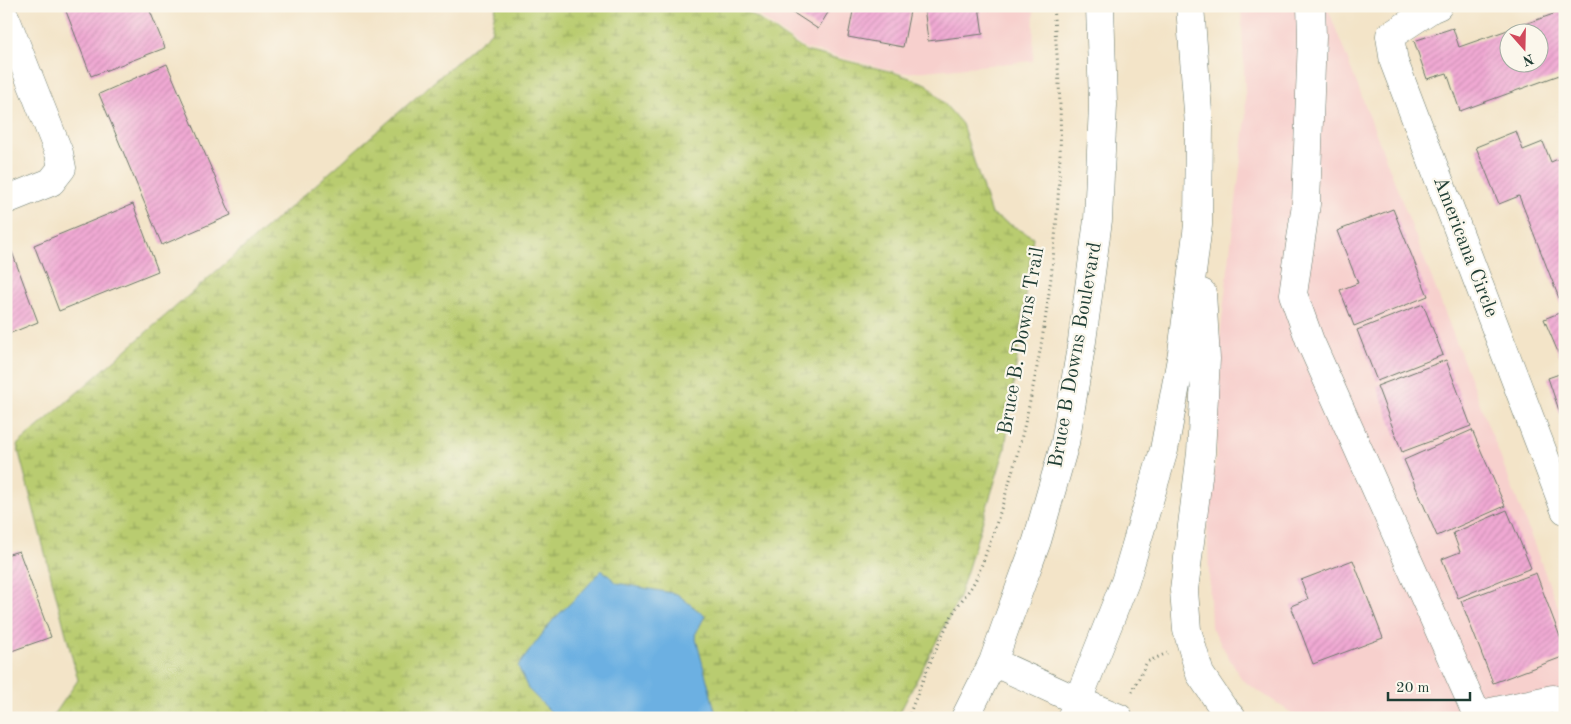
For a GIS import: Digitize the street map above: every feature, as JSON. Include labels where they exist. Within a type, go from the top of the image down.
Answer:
[{"type":"main road","name":"Bruce B Downs Boulevard","points":[[972,716],[1037,541],[1062,452],[1082,341],[1098,220],[1103,106],[1100,6]]},
{"type":"main road","points":[[1190,6],[1199,125],[1198,225],[1206,359],[1202,453],[1184,590],[1187,630],[1200,674],[1232,718]]},
{"type":"main road","points":[[1311,6],[1312,37],[1306,204],[1293,294],[1310,341],[1477,715],[1553,699],[1565,704]]},
{"type":"main road","name":"Americana Circle","points":[[1438,6],[1390,36],[1394,62],[1565,510]]},
{"type":"main road","points":[[6,19],[58,153],[62,168],[51,182],[6,200]]},
{"type":"main road","points":[[1074,710],[1125,582],[1164,450],[1182,353],[1198,225]]},
{"type":"main road","points":[[993,662],[1074,710],[1119,718]]},
{"type":"path","name":"Bruce B. Downs Trail","points":[[908,718],[952,614],[967,595],[979,574],[1021,441],[1036,371],[1047,303],[1057,215],[1060,161],[1058,66],[1053,6]]},
{"type":"path","points":[[1132,692],[1147,662],[1174,650]]},
{"type":"shaded area","points":[[745,6],[1034,6],[1033,61],[903,73],[804,48]]},
{"type":"shaded area","points":[[1241,6],[1327,6],[1565,625],[1565,718],[1299,718],[1242,680],[1211,627],[1207,522],[1216,455],[1219,345],[1246,117]]},
{"type":"green space","points":[[496,6],[739,6],[805,51],[893,72],[927,84],[962,124],[991,214],[1033,237],[1005,449],[958,600],[897,718],[52,718],[78,680],[17,445],[491,32]]},
{"type":"water","points":[[602,570],[617,583],[677,594],[705,616],[695,635],[717,718],[555,718],[528,689],[518,666],[553,620]]},
{"type":"building","points":[[64,6],[148,6],[165,48],[91,76]]},
{"type":"building","points":[[783,6],[832,6],[818,29]]},
{"type":"building","points":[[854,6],[911,6],[903,47],[848,37]]},
{"type":"building","points":[[924,6],[979,6],[983,34],[928,41]]},
{"type":"building","points":[[1565,10],[1565,73],[1460,111],[1447,73],[1427,79],[1414,41],[1453,28],[1459,47],[1498,33],[1498,72],[1548,72],[1548,22],[1531,22]]},
{"type":"building","points":[[167,64],[231,215],[162,245],[99,94]]},
{"type":"building","points":[[1516,131],[1523,150],[1543,142],[1551,162],[1565,156],[1565,355],[1560,357],[1544,319],[1564,311],[1519,196],[1499,204],[1476,147]]},
{"type":"building","points":[[133,204],[158,271],[59,311],[34,245]]},
{"type":"building","points":[[1393,209],[1428,296],[1354,326],[1340,290],[1358,283],[1337,231]]},
{"type":"building","points":[[12,252],[38,322],[6,335],[6,254]]},
{"type":"building","points":[[1423,304],[1443,355],[1377,381],[1357,330]]},
{"type":"building","points":[[1446,360],[1471,426],[1402,452],[1377,386]]},
{"type":"building","points":[[1565,372],[1565,425],[1564,425],[1548,378]]},
{"type":"building","points":[[1472,430],[1505,506],[1437,536],[1404,460]]},
{"type":"building","points":[[1507,510],[1531,568],[1458,598],[1442,559],[1460,552],[1453,533]]},
{"type":"building","points":[[19,551],[51,637],[6,653],[6,555]]},
{"type":"building","points":[[1353,560],[1383,638],[1313,664],[1291,606],[1308,599],[1301,580]]},
{"type":"building","points":[[1536,573],[1565,650],[1565,656],[1493,683],[1461,601]]}]
